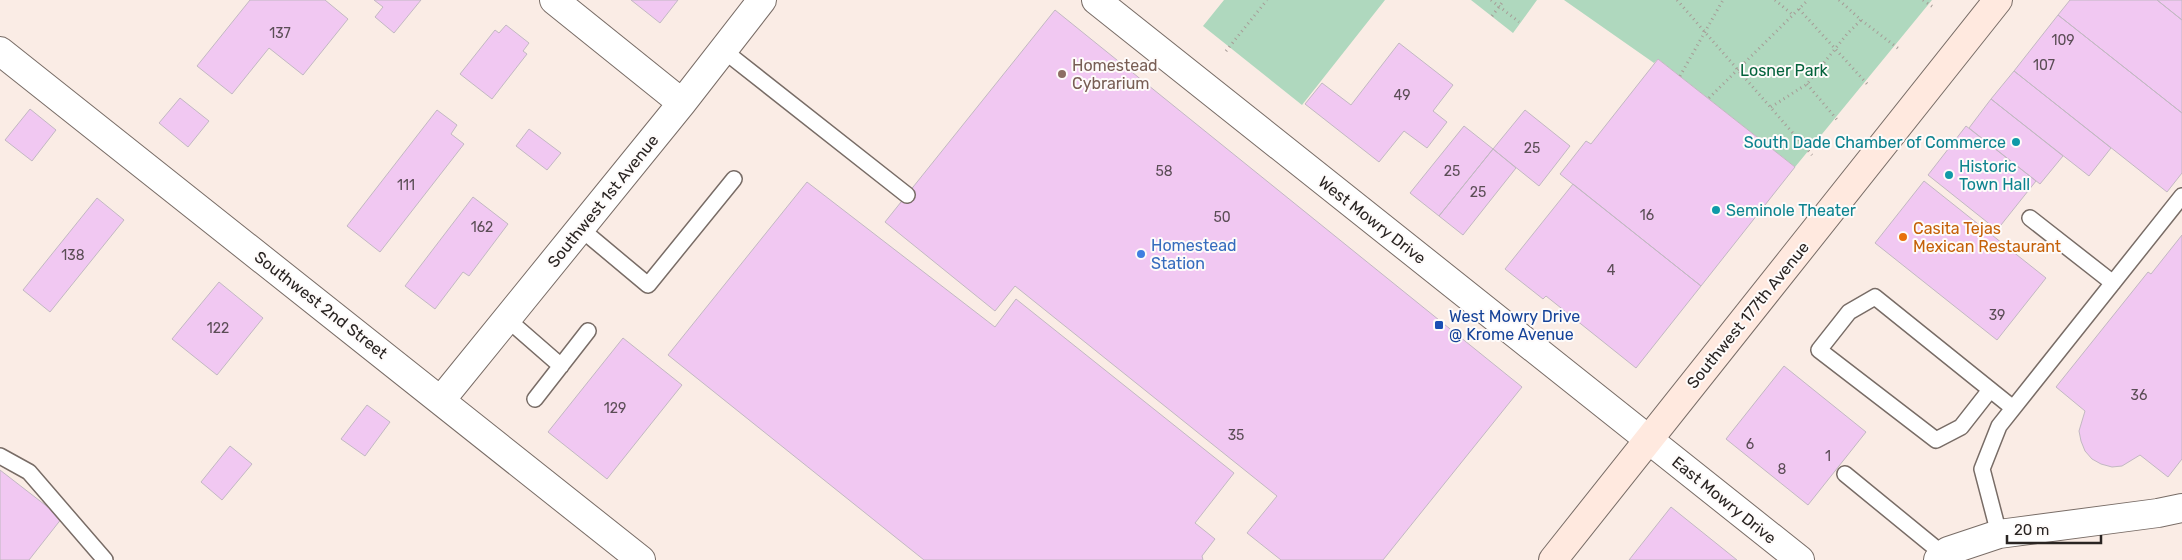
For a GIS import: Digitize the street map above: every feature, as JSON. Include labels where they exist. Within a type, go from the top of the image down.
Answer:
[{"type":"main road","name":"Southwest 177th Avenue","points":[[1553,560],[1998,0]]},
{"type":"street","points":[[554,0],[682,103]]},
{"type":"street","name":"Southwest 1st Avenue","points":[[441,400],[581,230],[762,0]]},
{"type":"street","name":"West Mowry Drive","points":[[1096,0],[1649,439]]},
{"type":"street","name":"Southwest 2nd Street","points":[[0,51],[641,560]]},
{"type":"street","name":"East Mowry Drive","points":[[1649,439],[1800,560]]},
{"type":"street","points":[[1941,557],[1948,551],[1999,534],[2158,513],[2182,508]]},
{"type":"lane","points":[[723,50],[907,195]]},
{"type":"lane","points":[[581,230],[648,285],[734,179]]},
{"type":"lane","points":[[1999,534],[1982,469],[1999,426],[2182,196]]},
{"type":"lane","points":[[2030,218],[2113,283]]},
{"type":"lane","points":[[1990,390],[1961,427],[1936,440],[1818,350],[1849,312],[1875,297],[2013,408]]},
{"type":"lane","points":[[506,320],[561,366]]},
{"type":"lane","points":[[535,399],[588,331]]},
{"type":"lane","points":[[0,456],[29,472],[106,560]]},
{"type":"lane","points":[[1845,474],[1941,557]]},
{"type":"path","points":[[1226,51],[1267,0]]},
{"type":"path","points":[[1491,0],[1519,22]]},
{"type":"path","points":[[1492,16],[1504,0]]},
{"type":"path","points":[[1677,0],[1812,155]]},
{"type":"path","points":[[1680,76],[1724,0]]},
{"type":"path","points":[[1775,0],[1793,15]]},
{"type":"path","points":[[1709,98],[1808,0]]},
{"type":"path","points":[[1838,0],[1899,49]]},
{"type":"path","points":[[1923,0],[1933,7]]},
{"type":"path","points":[[1799,9],[1834,50],[1870,86]]},
{"type":"path","points":[[1771,107],[1807,84],[1846,34],[1861,20]]},
{"type":"path","points":[[1807,84],[1839,122]]},
{"type":"green space","points":[[1224,0],[1385,0],[1302,105],[1203,26]]},
{"type":"green space","points":[[1471,0],[1537,0],[1513,33]]},
{"type":"green space","name":"Losner Park","points":[[1564,0],[1932,0],[1795,167],[1658,59],[1654,63]]},
{"type":"building","points":[[250,0],[325,0],[348,19],[303,75],[269,48],[232,94],[197,66]]},
{"type":"building","points":[[374,0],[421,0],[394,33],[375,17],[383,7]]},
{"type":"building","points":[[631,0],[678,0],[660,23]]},
{"type":"building","points":[[2070,0],[2157,0],[2182,20],[2182,113],[2058,15]]},
{"type":"building","points":[[2157,0],[2182,0],[2182,20]]},
{"type":"building","name":"Homestead Station","points":[[1055,10],[1522,387],[1383,560],[1281,560],[1247,533],[1277,496],[1015,286],[995,311],[885,222]]},
{"type":"building","points":[[2058,15],[2182,113],[2182,173],[2167,192],[2014,71]]},
{"type":"building","points":[[506,25],[529,43],[523,51],[527,54],[492,99],[460,74],[495,30],[499,33]]},
{"type":"building","points":[[1399,43],[1453,85],[1433,111],[1447,122],[1427,148],[1404,131],[1379,162],[1305,104],[1322,83],[1351,105]]},
{"type":"building","points":[[1658,59],[1795,167],[1701,286],[1560,174],[1586,141],[1591,144]]},
{"type":"building","points":[[2014,71],[2111,148],[2089,176],[1991,99]]},
{"type":"building","points":[[180,98],[209,121],[188,147],[159,123]]},
{"type":"building","name":"South Dade Chamber of Commerce","points":[[1991,99],[2063,156],[2040,184],[1969,128]]},
{"type":"building","points":[[30,109],[56,130],[32,161],[5,140]]},
{"type":"building","points":[[437,110],[457,125],[451,134],[464,144],[380,252],[347,226]]},
{"type":"building","points":[[1525,110],[1570,146],[1539,186],[1493,149]]},
{"type":"building","points":[[1464,126],[1493,149],[1439,216],[1410,193]]},
{"type":"building","points":[[1966,126],[2036,181],[1997,230],[1928,175]]},
{"type":"building","points":[[529,129],[561,153],[547,170],[516,146]]},
{"type":"building","points":[[1493,149],[1516,168],[1463,235],[1439,216]]},
{"type":"building","points":[[1924,181],[2046,278],[1997,340],[1875,243]]},
{"type":"building","points":[[807,182],[995,327],[1016,299],[1234,473],[1195,523],[1215,539],[1202,556],[1203,560],[924,560],[668,355]]},
{"type":"building","points":[[1573,184],[1701,286],[1636,368],[1546,296],[1543,299],[1505,269]]},
{"type":"building","points":[[473,197],[508,224],[469,276],[463,272],[435,309],[405,286]]},
{"type":"building","points":[[97,198],[124,220],[50,312],[23,290]]},
{"type":"building","points":[[2182,235],[2182,459],[2168,477],[2140,455],[2122,466],[2112,467],[2101,464],[2092,459],[2085,451],[2081,441],[2079,431],[2085,411],[2056,387],[2148,272],[2151,274]]},
{"type":"building","points":[[219,282],[263,318],[217,375],[172,339]]},
{"type":"building","points":[[623,338],[682,385],[607,479],[548,432]]},
{"type":"building","points":[[1784,366],[1866,432],[1808,505],[1726,439]]},
{"type":"building","points":[[367,405],[390,422],[365,456],[341,439]]},
{"type":"building","points":[[230,446],[252,464],[222,500],[201,482]]},
{"type":"building","points":[[0,470],[62,518],[29,560],[0,560]]},
{"type":"building","points":[[1671,507],[1737,560],[1629,560]]},
{"type":"place","name":"Homestead Cybrarium","points":[[1062,74]]},
{"type":"place","name":"South Dade Chamber of Commerce","points":[[2016,142]]},
{"type":"place","name":"Historic Town Hall","points":[[1949,175]]},
{"type":"place","name":"Seminole Theater","points":[[1716,210]]},
{"type":"place","name":"Casita Tejas Mexican Restaurant","points":[[1903,237]]},
{"type":"place","name":"Homestead Station","points":[[1141,254]]},
{"type":"place","name":"West Mowry Drive @ Krome Avenue","points":[[1439,325]]}]
